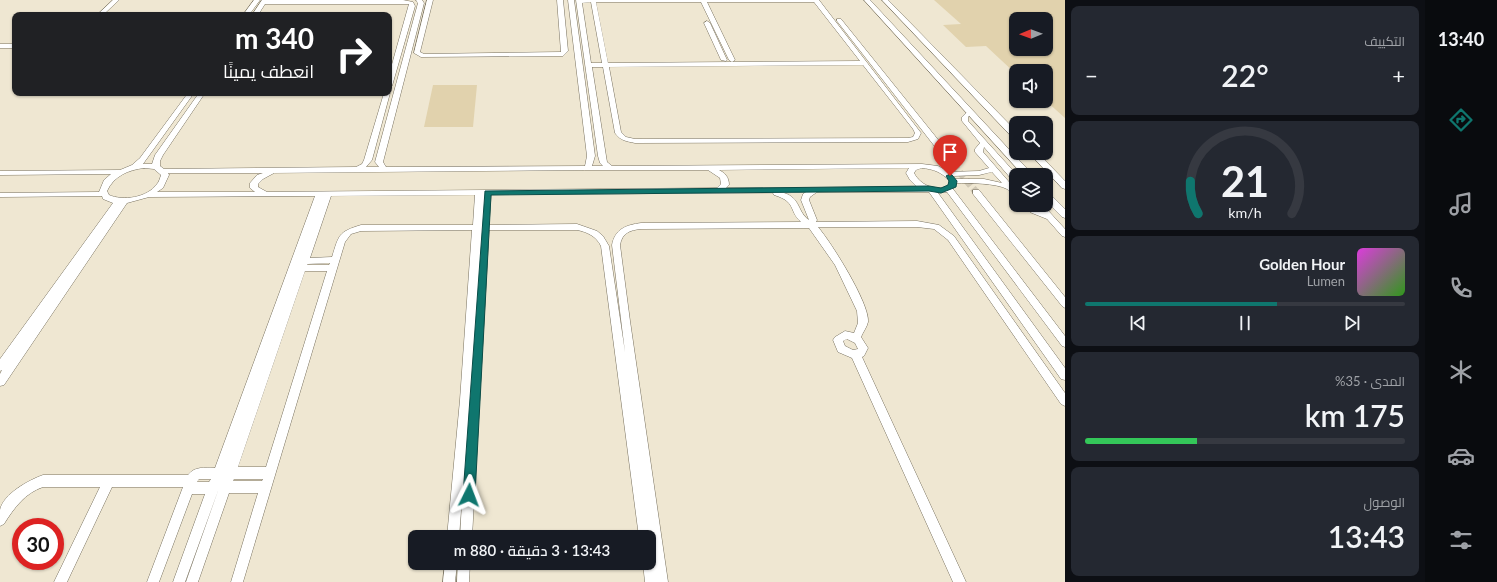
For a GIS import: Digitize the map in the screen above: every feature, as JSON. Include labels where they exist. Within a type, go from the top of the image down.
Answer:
[{"type":"main road","points":[[867,0],[1022,168]]},
{"type":"main road","points":[[885,0],[1009,129]]},
{"type":"main road","points":[[1040,160],[1065,186]]},
{"type":"main road","points":[[1053,202],[1065,215]]},
{"type":"street","points":[[103,12],[116,0]]},
{"type":"street","points":[[248,12],[257,0]]},
{"type":"street","points":[[257,12],[264,1],[411,3],[420,0],[422,2],[379,162],[384,170]]},
{"type":"street","points":[[430,0],[418,52],[418,55],[423,56],[563,54],[565,51],[560,0]]},
{"type":"street","points":[[571,0],[591,159],[588,168]]},
{"type":"street","points":[[593,0],[618,133],[621,137],[628,140],[900,140],[916,138],[918,133],[816,0],[593,0],[579,1],[602,156],[604,162],[610,168]]},
{"type":"street","points":[[700,0],[724,60]]},
{"type":"street","points":[[700,0],[732,60]]},
{"type":"street","points":[[823,0],[953,164]]},
{"type":"street","points":[[392,75],[412,6],[411,3]]},
{"type":"street","points":[[410,12],[419,12]]},
{"type":"street","points":[[575,33],[584,32]]},
{"type":"street","points":[[0,43],[12,44]]},
{"type":"street","points":[[0,46],[12,44]]},
{"type":"street","points":[[588,63],[724,60],[807,61]]},
{"type":"street","points":[[605,62],[863,61]]},
{"type":"street","points":[[136,167],[147,156],[189,96]]},
{"type":"street","points":[[156,167],[157,158],[200,96]]},
{"type":"street","points":[[357,170],[367,162],[386,96]]},
{"type":"street","points":[[584,107],[595,107]]},
{"type":"street","points":[[178,111],[189,111]]},
{"type":"street","points":[[970,112],[965,117],[965,121],[1009,171]]},
{"type":"street","points":[[378,123],[389,123]]},
{"type":"street","points":[[984,143],[980,147],[979,152],[1009,187]]},
{"type":"street","points":[[993,169],[979,173],[947,174],[932,167],[917,166],[164,171],[156,167],[136,167],[122,172],[106,183],[103,189],[103,194],[106,198],[120,202],[148,195],[941,190],[951,185],[986,182],[1004,185],[1009,189]]},
{"type":"street","points":[[917,166],[911,170],[911,176],[918,183],[930,189],[1065,376]]},
{"type":"street","points":[[708,168],[719,172],[726,180],[725,185],[718,191]]},
{"type":"street","points":[[266,194],[254,188],[254,183],[260,177],[276,170]]},
{"type":"street","points":[[148,195],[161,186],[165,175],[164,171]]},
{"type":"street","points":[[0,173],[122,172]]},
{"type":"street","points":[[979,173],[986,182]]},
{"type":"street","points":[[947,174],[951,185],[1065,343]]},
{"type":"street","points":[[768,190],[787,196],[794,202],[803,220],[811,225],[836,258],[860,305],[863,323],[856,338]]},
{"type":"street","points":[[811,225],[813,220],[805,198],[815,190]]},
{"type":"street","points":[[466,530],[482,227],[479,192]]},
{"type":"street","points":[[454,530],[465,393],[482,227],[488,192]]},
{"type":"street","points":[[976,192],[1065,304]]},
{"type":"street","points":[[0,195],[103,194]]},
{"type":"street","points":[[223,473],[304,264],[324,194]]},
{"type":"street","points":[[192,582],[223,473],[324,194]]},
{"type":"street","points":[[0,367],[120,202]]},
{"type":"street","points":[[0,382],[120,202]]},
{"type":"street","points":[[797,207],[807,207]]},
{"type":"street","points":[[1038,212],[1050,217]]},
{"type":"street","points":[[1045,212],[1065,234]]},
{"type":"street","points":[[662,582],[625,321],[616,240],[622,231],[634,226],[923,224],[936,228],[947,234],[954,242],[1065,402]]},
{"type":"street","points":[[237,582],[342,238],[348,232],[356,228],[577,227],[595,233],[603,241],[605,246],[644,530]]},
{"type":"street","points":[[304,264],[334,264]]},
{"type":"street","points":[[845,335],[856,338],[861,343],[863,348],[861,353],[856,355],[844,351],[838,343],[839,338],[845,335]]},
{"type":"street","points":[[856,355],[960,582]]},
{"type":"street","points":[[153,582],[190,484],[196,474],[270,473]]},
{"type":"street","points":[[0,520],[13,499],[37,483],[48,481],[190,484],[218,488],[265,487]]},
{"type":"street","points":[[60,582],[108,482]]},
{"type":"street","points":[[179,582],[218,488]]},
{"type":"street","points":[[449,582],[450,570]]},
{"type":"street","points":[[463,582],[464,570]]},
{"type":"street","points":[[649,570],[651,582]]},
{"type":"shaded area","points":[[934,0],[1065,0],[1065,118],[1053,107],[1053,64],[1009,64],[1009,67],[986,46],[966,47],[943,25],[961,24]]},
{"type":"shaded area","points":[[433,85],[477,85],[473,127],[424,127]]},
{"type":"tunnel","points":[[953,164],[976,192]]},
{"type":"route","points":[[469,495],[488,192],[946,190],[952,187],[953,184],[950,176]]}]
